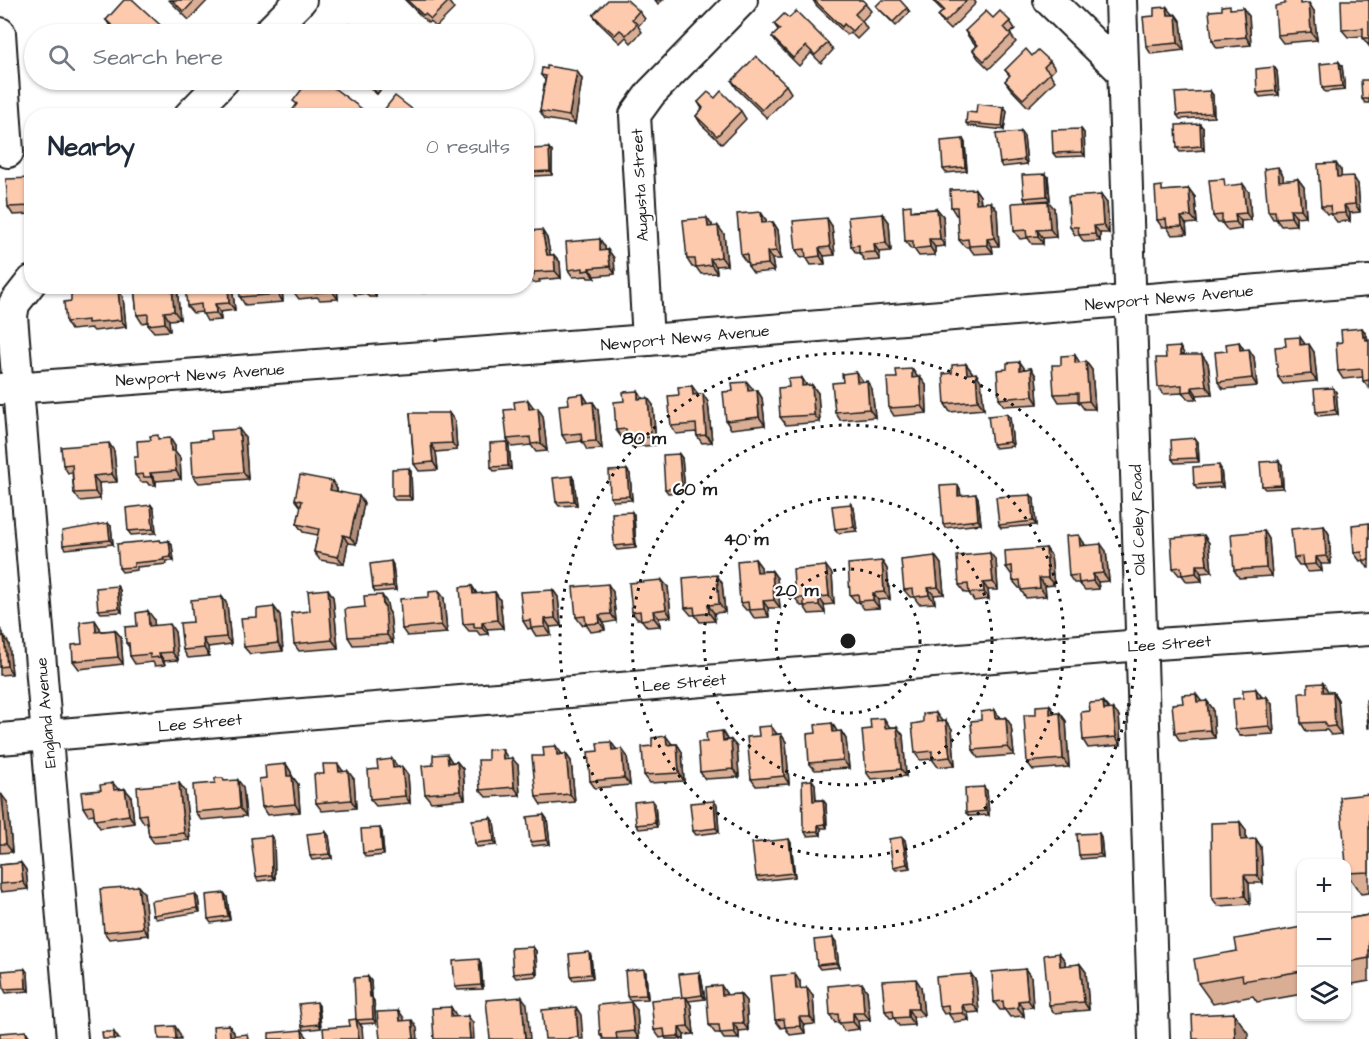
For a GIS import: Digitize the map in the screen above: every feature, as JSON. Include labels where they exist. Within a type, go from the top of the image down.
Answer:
[{"type":"street","points":[[277,24],[301,0]]},
{"type":"street","name":"Augusta Street","points":[[648,340],[635,115],[651,93],[742,0]]},
{"type":"street","points":[[1049,0],[1124,72]]},
{"type":"street","name":"Old Celey Road","points":[[1121,0],[1154,1039]]},
{"type":"street","points":[[0,33],[13,152]]},
{"type":"street","points":[[197,108],[214,90]]},
{"type":"street","name":"Newport News Avenue","points":[[10,388],[648,340],[1369,281]]},
{"type":"street","name":"England Avenue","points":[[24,291],[14,304],[12,316],[10,388],[46,735],[72,1039]]},
{"type":"street","name":"Lee Street","points":[[0,739],[1141,645],[1369,630]]},
{"type":"building","points":[[124,0],[133,0],[159,24],[110,24],[106,20]]},
{"type":"building","points":[[172,0],[195,0],[184,12]]},
{"type":"building","points":[[407,0],[449,1],[431,19],[423,15]]},
{"type":"building","points":[[608,0],[627,0],[639,11],[632,19],[637,24],[626,35],[620,30],[615,35],[593,15]]},
{"type":"building","points":[[814,0],[862,0],[866,3],[855,14],[862,21],[852,31],[844,24],[842,27]]},
{"type":"building","points":[[882,0],[900,0],[907,8],[893,22],[876,6]]},
{"type":"building","points":[[934,0],[967,0],[945,22],[938,16],[944,10]]},
{"type":"building","points":[[1285,0],[1300,0],[1300,4],[1309,3],[1311,32],[1277,35],[1275,6],[1285,4]]},
{"type":"building","points":[[1341,0],[1369,0],[1369,38],[1363,38],[1363,28],[1342,30]]},
{"type":"building","points":[[1230,5],[1230,9],[1243,8],[1246,37],[1212,40],[1209,11],[1222,10],[1222,6]]},
{"type":"building","points":[[1167,7],[1168,15],[1176,15],[1178,43],[1146,46],[1143,17],[1154,16],[1154,8]]},
{"type":"building","points":[[796,11],[828,43],[815,55],[806,46],[793,58],[772,37],[780,29],[774,24],[784,14],[789,18]]},
{"type":"building","points":[[986,11],[993,18],[1000,11],[1010,21],[1004,27],[1011,35],[984,61],[973,50],[978,45],[965,31]]},
{"type":"building","points":[[1026,49],[1032,56],[1038,50],[1050,61],[1044,67],[1050,73],[1023,99],[1005,81],[1010,75],[1005,70]]},
{"type":"building","points":[[756,56],[786,85],[762,110],[732,81]]},
{"type":"building","points":[[1339,62],[1342,86],[1322,88],[1320,64]]},
{"type":"building","points":[[547,66],[577,71],[569,116],[540,111],[546,76],[541,75],[542,68],[547,69]]},
{"type":"building","points":[[1274,67],[1276,91],[1257,93],[1256,69]]},
{"type":"building","points":[[1361,80],[1369,80],[1369,99],[1362,99]]},
{"type":"building","points":[[301,90],[336,90],[361,108],[294,108],[297,104],[293,101]]},
{"type":"building","points":[[721,91],[741,111],[717,136],[696,116],[703,108],[698,102],[708,92],[715,98]]},
{"type":"building","points":[[1210,91],[1212,113],[1177,115],[1175,93]]},
{"type":"building","points":[[395,96],[411,108],[386,108]]},
{"type":"building","points":[[977,104],[1004,107],[1002,126],[966,123],[967,112],[976,113]]},
{"type":"building","points":[[1200,124],[1201,146],[1177,148],[1176,125]]},
{"type":"building","points":[[1081,129],[1082,152],[1053,153],[1052,130]]},
{"type":"building","points":[[1021,132],[1024,160],[1000,163],[996,134]]},
{"type":"building","points":[[963,139],[965,167],[943,169],[941,141]]},
{"type":"building","points":[[549,148],[550,171],[534,172],[534,149]]},
{"type":"building","points":[[1336,163],[1337,177],[1353,176],[1355,204],[1344,205],[1345,213],[1331,214],[1330,206],[1321,206],[1318,164]]},
{"type":"building","points":[[1278,167],[1279,181],[1298,179],[1301,209],[1290,209],[1291,217],[1276,218],[1275,211],[1268,211],[1264,169]]},
{"type":"building","points":[[1046,174],[1047,196],[1024,198],[1022,175]]},
{"type":"building","points":[[24,178],[24,206],[8,207],[6,179]]},
{"type":"building","points":[[1224,179],[1225,186],[1243,184],[1246,213],[1235,214],[1236,222],[1222,223],[1222,215],[1213,216],[1209,180]]},
{"type":"building","points":[[1162,186],[1162,191],[1189,189],[1191,216],[1181,217],[1182,226],[1167,227],[1166,219],[1157,220],[1155,187]]},
{"type":"building","points":[[975,189],[976,203],[991,202],[994,238],[987,239],[987,245],[969,246],[968,239],[959,240],[957,207],[951,207],[950,190]]},
{"type":"building","points":[[1101,195],[1103,225],[1094,226],[1095,234],[1079,235],[1078,227],[1070,227],[1068,197]]},
{"type":"building","points":[[1048,201],[1050,229],[1037,230],[1038,236],[1027,237],[1026,230],[1014,231],[1012,203]]},
{"type":"building","points":[[911,205],[911,211],[937,209],[940,239],[929,239],[930,247],[913,249],[913,241],[905,241],[903,206]]},
{"type":"building","points":[[761,212],[762,223],[773,222],[776,251],[767,252],[768,264],[748,266],[747,254],[741,255],[737,214]]},
{"type":"building","points":[[883,214],[886,243],[874,244],[875,252],[859,253],[859,245],[851,246],[848,217]]},
{"type":"building","points":[[707,218],[708,227],[718,226],[721,257],[710,259],[711,265],[696,267],[695,259],[687,259],[683,220]]},
{"type":"building","points":[[827,218],[830,247],[819,248],[820,256],[806,258],[805,249],[796,250],[793,221]]},
{"type":"building","points":[[534,230],[542,230],[547,255],[554,255],[555,271],[534,272]]},
{"type":"building","points":[[600,239],[600,251],[608,250],[610,266],[589,268],[583,271],[583,268],[568,270],[566,242]]},
{"type":"building","points":[[71,294],[118,294],[121,320],[66,322],[64,302],[71,301]]},
{"type":"building","points":[[135,294],[173,294],[174,311],[164,312],[165,323],[148,325],[148,314],[137,315]]},
{"type":"building","points":[[186,294],[228,294],[229,303],[215,304],[216,313],[202,314],[201,304],[187,306]]},
{"type":"building","points":[[240,294],[278,294],[240,297]]},
{"type":"building","points":[[1362,328],[1363,337],[1369,340],[1369,380],[1363,381],[1362,369],[1338,371],[1336,343],[1342,342],[1341,330]]},
{"type":"building","points":[[1300,337],[1300,345],[1309,344],[1311,374],[1278,377],[1275,347],[1286,346],[1285,338]]},
{"type":"building","points":[[1239,342],[1240,350],[1249,349],[1252,378],[1218,382],[1215,352],[1227,351],[1226,344]]},
{"type":"building","points":[[1180,347],[1180,355],[1202,355],[1206,386],[1192,387],[1192,391],[1182,392],[1182,385],[1158,387],[1156,358],[1166,358],[1165,348]]},
{"type":"building","points":[[1075,355],[1075,363],[1086,362],[1089,401],[1078,402],[1078,393],[1054,394],[1052,365],[1061,365],[1061,356]]},
{"type":"building","points":[[1020,362],[1020,370],[1031,368],[1033,396],[999,399],[997,370],[1007,369],[1007,363]]},
{"type":"building","points":[[966,364],[967,374],[976,373],[978,401],[945,404],[943,374],[952,373],[952,365]]},
{"type":"building","points":[[912,369],[912,378],[920,377],[922,406],[889,408],[887,378],[897,378],[896,370]]},
{"type":"building","points":[[856,372],[857,382],[867,381],[869,409],[835,412],[832,383],[843,382],[842,374]]},
{"type":"building","points":[[802,378],[802,386],[812,385],[814,415],[780,417],[778,388],[789,387],[788,379]]},
{"type":"building","points":[[747,382],[748,391],[757,390],[759,417],[726,421],[723,392],[733,391],[732,383]]},
{"type":"building","points":[[692,386],[693,395],[703,394],[706,435],[697,436],[696,424],[671,426],[668,396],[679,395],[678,387]]},
{"type":"building","points":[[1333,388],[1335,410],[1316,412],[1314,389]]},
{"type":"building","points":[[638,391],[638,399],[648,398],[651,437],[627,439],[626,429],[616,430],[614,402],[624,401],[623,392]]},
{"type":"building","points":[[583,394],[584,403],[593,402],[596,441],[582,442],[581,433],[562,435],[559,405],[569,404],[568,396]]},
{"type":"building","points":[[528,400],[529,409],[538,408],[541,443],[531,444],[530,437],[507,439],[504,410],[515,409],[514,402]]},
{"type":"building","points":[[410,413],[449,413],[452,443],[431,444],[433,462],[414,464]]},
{"type":"building","points":[[1007,414],[1010,442],[992,444],[988,416]]},
{"type":"building","points":[[239,429],[243,472],[193,476],[191,441],[212,439],[211,431]]},
{"type":"building","points":[[158,435],[158,439],[170,438],[176,471],[150,473],[151,477],[144,477],[143,474],[135,475],[134,457],[138,457],[137,441],[151,440],[150,436]]},
{"type":"building","points":[[1195,438],[1197,458],[1172,459],[1171,440]]},
{"type":"building","points":[[507,442],[508,466],[491,467],[490,443]]},
{"type":"building","points":[[109,443],[112,474],[93,476],[95,492],[74,493],[72,464],[63,465],[61,447]]},
{"type":"building","points":[[679,454],[682,488],[665,489],[663,455]]},
{"type":"building","points":[[1279,461],[1281,485],[1262,486],[1260,462]]},
{"type":"building","points":[[1219,465],[1220,483],[1194,485],[1193,467]]},
{"type":"building","points":[[409,468],[409,496],[392,496],[392,469]]},
{"type":"building","points":[[627,470],[629,496],[610,497],[609,471]]},
{"type":"building","points":[[300,475],[332,481],[330,490],[359,496],[350,537],[343,535],[338,557],[314,552],[319,529],[297,524],[302,501],[295,499]]},
{"type":"building","points":[[572,476],[574,501],[556,502],[553,478]]},
{"type":"building","points":[[958,485],[958,496],[976,494],[978,520],[943,524],[940,486]]},
{"type":"building","points":[[1031,495],[1033,521],[999,525],[996,497]]},
{"type":"building","points":[[851,504],[854,527],[835,529],[832,506]]},
{"type":"building","points":[[151,505],[153,529],[128,531],[126,508]]},
{"type":"building","points":[[632,512],[634,544],[614,546],[612,513]]},
{"type":"building","points":[[108,523],[110,540],[63,545],[62,531]]},
{"type":"building","points":[[1369,523],[1369,560],[1363,560],[1362,552],[1354,553],[1352,525]]},
{"type":"building","points":[[1324,526],[1326,556],[1316,557],[1316,564],[1303,565],[1302,557],[1294,558],[1291,529]]},
{"type":"building","points":[[1264,531],[1266,568],[1234,570],[1231,534]]},
{"type":"building","points":[[1079,535],[1080,546],[1101,544],[1103,573],[1093,574],[1093,581],[1079,583],[1078,575],[1069,576],[1066,536]]},
{"type":"building","points":[[1204,535],[1207,565],[1196,565],[1196,573],[1182,575],[1181,567],[1173,568],[1171,538]]},
{"type":"building","points":[[160,540],[161,542],[169,541],[171,557],[163,558],[164,560],[134,563],[134,567],[119,568],[117,544]]},
{"type":"building","points":[[1046,548],[1048,578],[1039,578],[1040,588],[1021,590],[1020,580],[1013,581],[1012,566],[1006,567],[1005,551]]},
{"type":"building","points":[[990,553],[993,582],[983,583],[984,592],[969,593],[968,584],[959,585],[957,556]]},
{"type":"building","points":[[935,556],[938,587],[928,588],[929,595],[914,597],[913,589],[904,590],[901,560]]},
{"type":"building","points":[[755,559],[757,572],[772,571],[774,600],[763,601],[764,609],[749,610],[748,602],[740,603],[737,561]]},
{"type":"building","points":[[391,561],[393,586],[373,588],[370,564]]},
{"type":"building","points":[[882,561],[884,592],[873,593],[873,600],[859,601],[858,594],[850,595],[848,564]]},
{"type":"building","points":[[826,566],[829,596],[819,597],[819,605],[804,606],[804,598],[795,598],[793,569]]},
{"type":"building","points":[[717,575],[719,604],[708,605],[709,613],[695,615],[694,607],[685,608],[683,578]]},
{"type":"building","points":[[662,580],[666,609],[653,611],[654,618],[641,620],[640,611],[632,612],[629,583]]},
{"type":"building","points":[[608,584],[611,614],[599,615],[600,623],[586,624],[585,616],[576,617],[573,587]]},
{"type":"building","points":[[117,586],[119,608],[98,610],[96,588]]},
{"type":"building","points":[[472,586],[473,594],[495,592],[497,620],[482,622],[482,627],[474,627],[474,623],[463,624],[460,587]]},
{"type":"building","points":[[328,589],[332,640],[294,644],[291,613],[310,611],[308,591]]},
{"type":"building","points":[[553,590],[555,618],[545,619],[545,627],[531,628],[530,620],[523,621],[520,592]]},
{"type":"building","points":[[439,591],[441,625],[402,629],[400,599],[429,597],[429,592]]},
{"type":"building","points":[[382,595],[387,635],[348,637],[345,609],[365,607],[364,596]]},
{"type":"building","points":[[222,597],[226,637],[203,639],[204,648],[183,650],[180,623],[193,622],[191,600]]},
{"type":"building","points":[[274,607],[278,643],[244,647],[241,618],[257,617],[257,609]]},
{"type":"building","points":[[148,611],[149,626],[170,624],[172,652],[159,653],[160,657],[150,658],[150,654],[130,656],[125,627],[137,626],[136,613]]},
{"type":"building","points":[[95,620],[96,632],[115,630],[118,657],[73,661],[72,645],[82,644],[80,622]]},
{"type":"building","points":[[4,636],[7,666],[0,667],[0,637]]},
{"type":"building","points":[[1323,683],[1323,692],[1333,692],[1335,726],[1326,727],[1325,722],[1301,723],[1299,693],[1308,693],[1308,684]]},
{"type":"building","points":[[1256,689],[1257,698],[1267,697],[1269,726],[1235,729],[1233,699],[1243,698],[1243,690]]},
{"type":"building","points":[[1196,694],[1197,702],[1207,701],[1210,730],[1175,733],[1172,704],[1183,703],[1182,695]]},
{"type":"building","points":[[1366,700],[1369,700],[1369,728],[1368,728]]},
{"type":"building","points":[[1103,702],[1104,710],[1113,709],[1116,737],[1083,740],[1081,712],[1090,711],[1089,703]]},
{"type":"building","points":[[1050,705],[1050,714],[1060,713],[1063,759],[1027,762],[1024,715],[1036,715],[1036,706]]},
{"type":"building","points":[[994,710],[995,718],[1006,718],[1008,747],[973,750],[971,721],[981,720],[981,712]]},
{"type":"building","points":[[936,713],[937,722],[946,721],[950,757],[932,759],[932,751],[915,753],[912,724],[923,722],[923,714]]},
{"type":"building","points":[[884,718],[885,728],[897,727],[901,769],[866,772],[862,730],[871,729],[870,719]]},
{"type":"building","points":[[832,723],[833,732],[841,731],[843,760],[809,763],[807,734],[816,733],[815,725]]},
{"type":"building","points":[[771,726],[772,735],[781,734],[784,776],[751,779],[747,737],[759,736],[758,727]]},
{"type":"building","points":[[722,731],[723,741],[731,740],[733,769],[700,772],[698,742],[707,742],[706,733]]},
{"type":"building","points":[[666,736],[667,745],[677,744],[679,773],[644,775],[642,747],[652,746],[652,738]]},
{"type":"building","points":[[611,742],[612,750],[622,749],[624,778],[590,781],[588,752],[598,751],[597,743]]},
{"type":"building","points":[[556,746],[557,755],[566,754],[570,794],[536,797],[532,756],[544,756],[543,747]]},
{"type":"building","points":[[502,749],[503,759],[512,758],[514,787],[480,790],[478,760],[488,760],[488,750]]},
{"type":"building","points":[[447,754],[448,763],[457,762],[460,791],[425,794],[422,766],[433,765],[433,755]]},
{"type":"building","points":[[392,759],[393,768],[402,767],[405,796],[370,799],[368,770],[378,769],[377,761]]},
{"type":"building","points":[[286,764],[287,776],[292,776],[295,804],[262,807],[259,779],[266,778],[265,766]]},
{"type":"building","points":[[323,764],[338,764],[339,772],[348,771],[351,800],[316,803],[314,774],[324,774]]},
{"type":"building","points":[[215,778],[223,778],[224,781],[238,780],[240,808],[195,812],[193,785],[215,783]]},
{"type":"building","points":[[812,780],[813,801],[823,800],[825,824],[818,825],[818,831],[805,832],[802,781]]},
{"type":"building","points":[[113,783],[114,790],[125,789],[129,815],[95,820],[93,806],[83,807],[81,792],[101,790],[100,785]]},
{"type":"building","points":[[179,783],[184,833],[149,836],[146,814],[139,815],[137,787]]},
{"type":"building","points":[[984,787],[986,811],[966,813],[965,788]]},
{"type":"building","points":[[1369,794],[1369,872],[1351,873],[1351,859],[1346,859],[1340,797]]},
{"type":"building","points":[[0,795],[2,795],[6,844],[0,844]]},
{"type":"building","points":[[652,800],[655,823],[636,825],[634,802]]},
{"type":"building","points":[[714,801],[716,828],[693,831],[690,803]]},
{"type":"building","points":[[544,815],[547,840],[530,842],[527,817]]},
{"type":"building","points":[[491,818],[494,841],[475,843],[472,820]]},
{"type":"building","points":[[1240,822],[1241,840],[1256,839],[1257,875],[1244,875],[1245,896],[1212,898],[1211,823]]},
{"type":"building","points":[[380,828],[382,851],[363,853],[361,829]]},
{"type":"building","points":[[326,832],[329,854],[310,856],[307,834]]},
{"type":"building","points":[[1099,833],[1100,854],[1079,855],[1077,834]]},
{"type":"building","points":[[271,836],[272,875],[256,877],[251,838]]},
{"type":"building","points":[[902,837],[907,864],[893,867],[889,839]]},
{"type":"building","points":[[789,839],[793,873],[756,877],[752,843]]},
{"type":"building","points":[[21,863],[23,882],[0,884],[0,865]]},
{"type":"building","points":[[138,886],[143,928],[104,932],[100,889]]},
{"type":"building","points":[[224,893],[228,916],[208,919],[206,895]]},
{"type":"building","points":[[195,894],[197,908],[153,915],[151,901]]},
{"type":"building","points":[[1369,915],[1369,958],[1351,961],[1351,918]]},
{"type":"building","points":[[1297,928],[1297,972],[1243,981],[1242,975],[1198,983],[1194,959],[1237,951],[1235,939]]},
{"type":"building","points":[[833,938],[836,963],[817,965],[814,940]]},
{"type":"building","points":[[533,947],[535,972],[513,974],[511,948]]},
{"type":"building","points":[[589,952],[591,974],[571,976],[569,954]]},
{"type":"building","points":[[1059,953],[1060,966],[1080,964],[1084,1002],[1049,1005],[1044,955]]},
{"type":"building","points":[[479,959],[481,985],[455,987],[453,961]]},
{"type":"building","points":[[25,969],[26,988],[4,989],[2,971]]},
{"type":"building","points":[[644,969],[646,995],[627,996],[625,971]]},
{"type":"building","points":[[1025,969],[1028,1000],[1018,1001],[1018,1008],[1004,1009],[1003,1001],[994,1002],[992,972]]},
{"type":"building","points":[[699,972],[702,995],[682,998],[679,974]]},
{"type":"building","points":[[795,974],[796,989],[807,988],[810,1017],[799,1017],[800,1026],[785,1027],[784,1019],[775,1020],[771,976]]},
{"type":"building","points":[[971,974],[973,1004],[962,1005],[963,1013],[949,1014],[948,1005],[939,1006],[936,977]]},
{"type":"building","points":[[368,977],[373,1019],[356,1020],[354,978]]},
{"type":"building","points":[[916,979],[918,1009],[908,1009],[908,1017],[894,1018],[893,1010],[885,1011],[882,981]]},
{"type":"building","points":[[862,983],[864,1013],[853,1013],[853,1022],[839,1023],[838,1014],[830,1015],[828,986]]},
{"type":"building","points":[[721,985],[722,995],[740,994],[743,1023],[733,1023],[734,1032],[720,1033],[719,1025],[709,1025],[706,987]]},
{"type":"building","points":[[522,997],[525,1039],[490,1039],[486,1000]]},
{"type":"building","points":[[686,997],[688,1026],[679,1027],[679,1036],[665,1037],[664,1029],[654,1030],[651,1000]]},
{"type":"building","points":[[317,1002],[319,1024],[302,1026],[299,1004]]},
{"type":"building","points":[[631,1002],[634,1031],[616,1033],[617,1039],[603,1039],[602,1034],[600,1035],[598,1005]]},
{"type":"building","points":[[451,1007],[451,1017],[468,1016],[470,1039],[434,1039],[432,1008]]},
{"type":"building","points":[[576,1007],[578,1037],[545,1039],[542,1010]]},
{"type":"building","points":[[399,1011],[400,1021],[412,1020],[414,1039],[380,1039],[377,1012]]},
{"type":"building","points":[[1234,1013],[1235,1039],[1193,1039],[1192,1015]]},
{"type":"building","points":[[356,1019],[359,1039],[324,1039],[323,1028],[350,1026],[349,1020]]},
{"type":"building","points":[[229,1025],[230,1036],[247,1034],[248,1039],[214,1039],[213,1026]]},
{"type":"building","points":[[175,1026],[176,1039],[159,1039],[158,1027]]},
{"type":"building","points":[[302,1030],[303,1039],[269,1039],[269,1033]]},
{"type":"building","points":[[26,1031],[27,1039],[0,1039],[0,1033]]},
{"type":"building","points":[[102,1032],[114,1032],[114,1039],[103,1039]]}]
